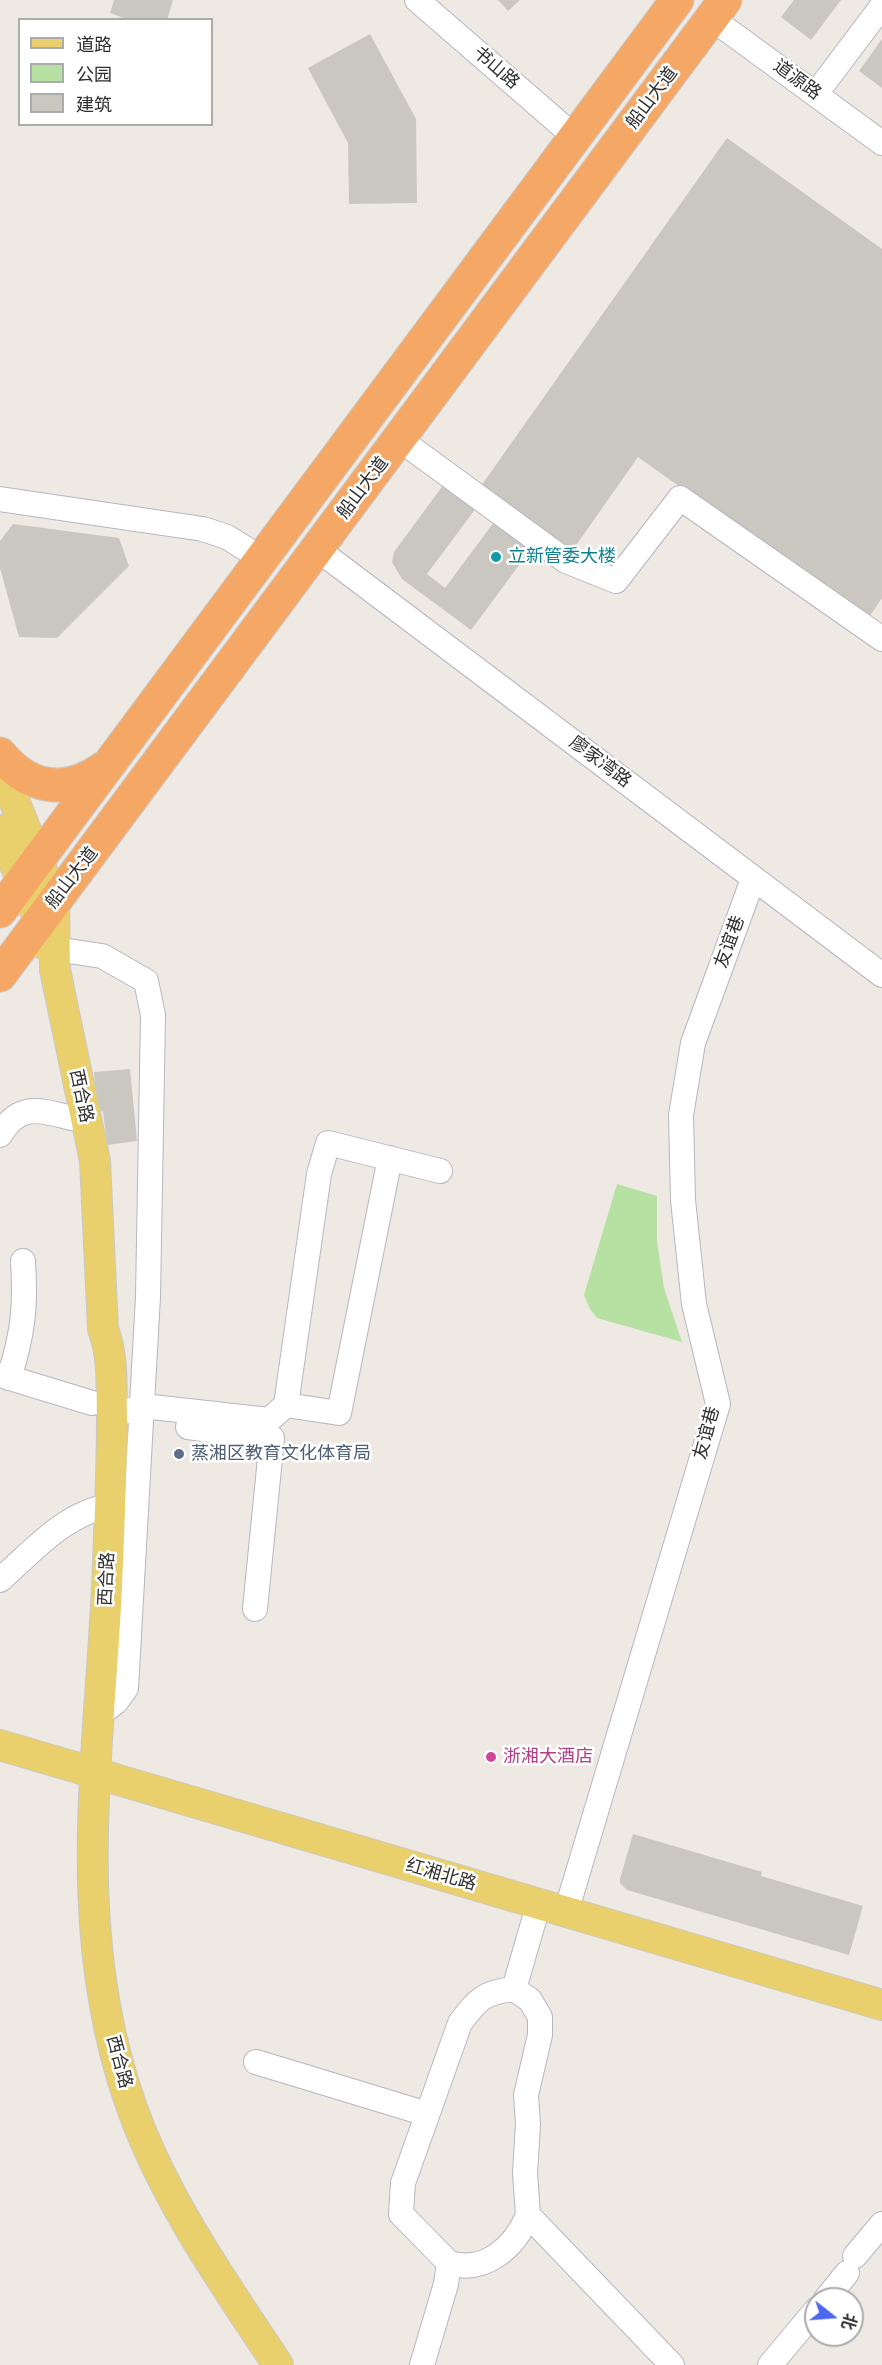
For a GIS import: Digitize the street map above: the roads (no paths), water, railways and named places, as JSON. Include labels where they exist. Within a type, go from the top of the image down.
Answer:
[{"type":"highway","name":"船山大道","points":[[0,911],[15,870],[109,764],[677,0]]},
{"type":"highway","name":"船山大道","points":[[0,975],[46,910],[719,8]]},
{"type":"highway","points":[[0,754],[9,765],[27,778],[57,786],[74,784],[91,777],[109,764]]},
{"type":"main road","name":"西合路","points":[[0,765],[15,870]]},
{"type":"main road","name":"西合路","points":[[0,830],[15,870],[46,910],[55,949],[55,970],[95,1161],[103,1329],[111,1350],[99,1411]]},
{"type":"main road","name":"西合路","points":[[46,910],[72,1118],[80,1162],[99,1411],[102,1507],[100,1714],[85,1779],[96,1956],[116,2053],[131,2106],[167,2185],[197,2239],[278,2365]]},
{"type":"main road","name":"西合路","points":[[102,1507],[85,1779],[74,1900],[79,1957],[102,2058],[118,2112],[153,2191],[258,2365]]},
{"type":"main road","name":"红湘北路","points":[[0,1745],[85,1779],[534,1920],[882,2022]]},
{"type":"main road","name":"红湘北路","points":[[0,1763],[85,1779],[566,1912],[882,2005]]},
{"type":"street","name":"书山路","points":[[417,0],[575,137]]},
{"type":"street","points":[[824,83],[882,6]]},
{"type":"street","name":"道源路","points":[[719,8],[882,126]]},
{"type":"street","name":"道源路","points":[[719,8],[882,143]]},
{"type":"street","points":[[399,439],[566,561],[616,581],[680,498],[882,639]]},
{"type":"street","points":[[0,499],[203,529],[227,537],[261,559]]},
{"type":"street","name":"廖家湾路","points":[[317,549],[882,975]]},
{"type":"street","name":"友谊巷","points":[[566,1912],[718,1404],[694,1304],[683,1200],[681,1115],[693,1043],[753,879]]},
{"type":"street","points":[[55,949],[102,956],[146,981],[153,1015],[148,1297],[126,1688],[116,1702],[100,1714]]},
{"type":"street","points":[[0,1135],[24,1110],[33,1109],[72,1118]]},
{"type":"street","points":[[23,1261],[26,1304],[21,1340],[5,1376],[99,1411],[268,1420],[286,1405],[319,1174],[328,1143],[440,1171]]},
{"type":"street","points":[[286,1405],[339,1413],[390,1158]]},
{"type":"street","points":[[142,1414],[272,1438],[255,1609]]},
{"type":"street","points":[[0,1580],[67,1522],[102,1507]]},
{"type":"street","points":[[514,1989],[534,1920]]},
{"type":"street","points":[[514,1989],[530,2000],[540,2017],[540,2035],[526,2095],[528,2124],[525,2173],[528,2215],[520,2236],[497,2257],[463,2267],[449,2263],[401,2214],[403,2183],[460,2023],[475,2004],[490,1992],[514,1989]]},
{"type":"street","points":[[256,2062],[427,2114]]},
{"type":"street","points":[[528,2215],[672,2365]]},
{"type":"street","points":[[834,2287],[882,2224]]},
{"type":"street","points":[[422,2365],[446,2283],[449,2263]]},
{"type":"street","points":[[770,2365],[804,2324]]},
{"type":"place","name":"立新管委大楼","points":[[496,557]]},
{"type":"place","name":"蒸湘区教育文化体育局","points":[[179,1454]]},
{"type":"place","name":"浙湘大酒店","points":[[491,1757]]}]
